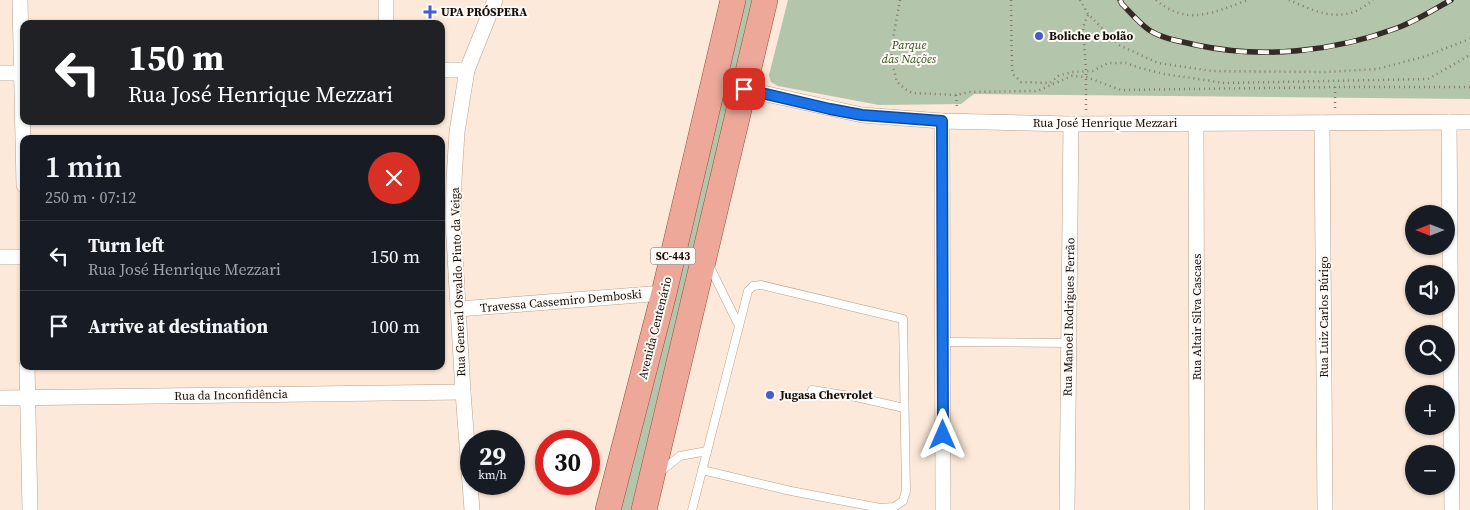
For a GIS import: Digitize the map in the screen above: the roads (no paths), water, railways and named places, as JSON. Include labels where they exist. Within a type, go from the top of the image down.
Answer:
[{"type":"main road","name":"Avenida Centenário","points":[[608,510],[664,292],[733,0]]},
{"type":"main road","points":[[644,510],[765,0]]},
{"type":"street","points":[[20,0],[21,20]]},
{"type":"street","points":[[386,0],[386,20]]},
{"type":"street","name":"Rua General Osvaldo Pinto da Veiga","points":[[472,510],[458,309],[447,222],[454,180],[457,132],[467,70],[494,0]]},
{"type":"street","points":[[445,70],[467,70]]},
{"type":"street","points":[[0,73],[20,73]]},
{"type":"street","name":"Rua José Henrique Mezzari","points":[[744,89],[862,115],[942,121],[1078,124],[1470,122]]},
{"type":"street","points":[[942,121],[943,510]]},
{"type":"street","points":[[1449,122],[1452,510]]},
{"type":"street","name":"Rua Luiz Carlos Búrigo","points":[[1325,510],[1329,123]]},
{"type":"street","name":"Rua Manoel Rodrigues Ferrão","points":[[1068,510],[1069,343],[1078,124]]},
{"type":"street","name":"Rua Altair Silva Cascaes","points":[[1196,124],[1197,510]]},
{"type":"street","points":[[0,258],[20,257]]},
{"type":"street","name":"Travessa Cassemiro Demboski","points":[[458,309],[664,292]]},
{"type":"street","points":[[27,370],[30,510]]},
{"type":"street","name":"Rua da Inconfidência","points":[[0,398],[463,392]]},
{"type":"lane","points":[[705,255],[739,326]]},
{"type":"lane","points":[[692,510],[702,470],[748,291],[753,286],[761,285],[903,319],[906,491],[903,501],[894,506],[880,508],[792,491],[702,470]]},
{"type":"lane","points":[[943,342],[1069,343]]},
{"type":"lane","points":[[812,390],[856,397],[904,408]]},
{"type":"lane","points":[[652,478],[680,456],[707,451]]},
{"type":"railway","points":[[1120,0],[1145,27],[1166,38],[1196,45],[1246,52],[1297,51],[1348,43],[1397,28],[1451,0]]},
{"type":"place","name":"UPA PRÓSPERA","points":[[430,12]]},
{"type":"place","name":"Boliche e bolão","points":[[1039,36]]},
{"type":"place","name":"Jugasa Chevrolet","points":[[770,395]]},
{"type":"park label","name":"Parque das Nações","points":[[909,52]]}]
